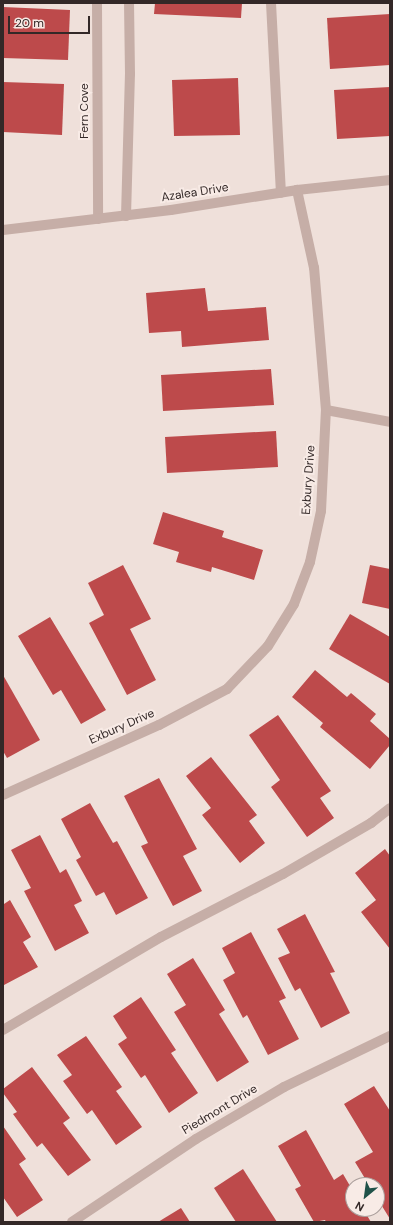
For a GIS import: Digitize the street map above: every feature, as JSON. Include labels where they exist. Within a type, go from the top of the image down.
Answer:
[{"type":"street","name":"Fern Cove","points":[[97,3],[98,219]]},
{"type":"street","points":[[126,216],[130,74],[128,3]]},
{"type":"street","points":[[271,3],[281,193]]},
{"type":"street","name":"Azalea Drive","points":[[3,230],[126,216],[297,190],[390,180]]},
{"type":"street","name":"Exbury Drive","points":[[3,795],[159,725],[227,690],[268,646],[294,604],[310,562],[321,511],[326,410],[314,268],[297,190]]},
{"type":"street","points":[[326,410],[390,422]]},
{"type":"street","points":[[3,1030],[162,936],[282,874],[372,823],[390,808]]},
{"type":"street","name":"Piedmont Drive","points":[[72,1222],[196,1139],[284,1087],[390,1036]]},
{"type":"building","points":[[155,3],[242,3],[241,18],[154,14]]},
{"type":"building","points":[[3,7],[70,10],[68,60],[3,58]]},
{"type":"building","points":[[390,14],[390,65],[330,69],[327,18]]},
{"type":"building","points":[[238,78],[240,135],[174,136],[172,80]]},
{"type":"building","points":[[3,82],[64,84],[62,135],[3,132]]},
{"type":"building","points":[[390,87],[390,136],[337,139],[334,90]]},
{"type":"building","points":[[205,288],[208,311],[266,307],[269,340],[182,347],[181,331],[149,333],[146,293]]},
{"type":"building","points":[[271,369],[274,405],[163,411],[161,375]]},
{"type":"building","points":[[276,431],[278,467],[167,473],[165,437]]},
{"type":"building","points":[[163,512],[224,531],[222,537],[263,550],[254,580],[212,567],[211,572],[176,562],[179,552],[153,544]]},
{"type":"building","points":[[123,565],[151,619],[130,629],[156,680],[127,695],[89,623],[104,615],[88,583]]},
{"type":"building","points":[[370,565],[390,569],[390,609],[362,603]]},
{"type":"building","points":[[350,614],[390,637],[390,684],[329,649]]},
{"type":"building","points":[[50,617],[106,710],[81,724],[61,690],[53,695],[18,636]]},
{"type":"building","points":[[315,670],[347,697],[351,693],[376,714],[370,721],[390,739],[390,745],[370,769],[320,727],[323,723],[292,697]]},
{"type":"building","points":[[3,675],[40,740],[7,758],[3,751]]},
{"type":"building","points":[[278,715],[331,791],[320,798],[334,818],[307,837],[271,787],[280,780],[249,735]]},
{"type":"building","points":[[211,757],[257,815],[249,821],[265,843],[240,863],[202,815],[211,808],[186,776]]},
{"type":"building","points":[[159,778],[197,849],[183,856],[202,891],[173,906],[141,846],[148,843],[124,796]]},
{"type":"building","points":[[90,803],[113,843],[117,841],[148,898],[116,915],[104,892],[96,896],[76,860],[81,857],[61,819]]},
{"type":"building","points":[[40,835],[60,873],[66,869],[82,901],[74,905],[89,933],[55,951],[24,891],[31,888],[11,850]]},
{"type":"building","points":[[385,849],[390,856],[390,949],[361,912],[376,900],[355,873]]},
{"type":"building","points":[[10,900],[31,937],[23,942],[38,967],[4,985],[3,902],[4,904]]},
{"type":"building","points":[[305,914],[335,972],[330,973],[350,1013],[321,1028],[300,988],[295,991],[278,958],[290,953],[277,929]]},
{"type":"building","points":[[251,932],[286,998],[279,1001],[299,1039],[268,1055],[247,1015],[243,1018],[223,980],[235,973],[222,948]]},
{"type":"building","points":[[193,958],[225,1010],[219,1014],[249,1062],[217,1082],[174,1012],[186,1005],[167,974]]},
{"type":"building","points":[[141,997],[176,1050],[171,1053],[198,1093],[169,1113],[145,1075],[141,1078],[118,1044],[127,1038],[113,1016]]},
{"type":"building","points":[[86,1036],[122,1087],[116,1091],[142,1127],[116,1145],[92,1110],[87,1114],[63,1081],[72,1075],[57,1055]]},
{"type":"building","points":[[32,1067],[70,1118],[63,1123],[91,1160],[68,1176],[42,1143],[37,1147],[13,1114],[17,1112],[3,1093],[3,1089]]},
{"type":"building","points":[[374,1086],[390,1111],[390,1219],[385,1211],[385,1177],[364,1177],[355,1162],[373,1152],[344,1104]]},
{"type":"building","points":[[3,1126],[26,1159],[19,1164],[43,1200],[17,1217],[3,1197]]},
{"type":"building","points":[[306,1130],[334,1180],[343,1174],[345,1177],[345,1217],[368,1217],[371,1222],[326,1222],[325,1220],[314,1222],[295,1189],[301,1186],[278,1146]]},
{"type":"building","points":[[243,1169],[277,1222],[236,1222],[214,1188]]},
{"type":"building","points":[[181,1208],[190,1222],[158,1222]]}]
